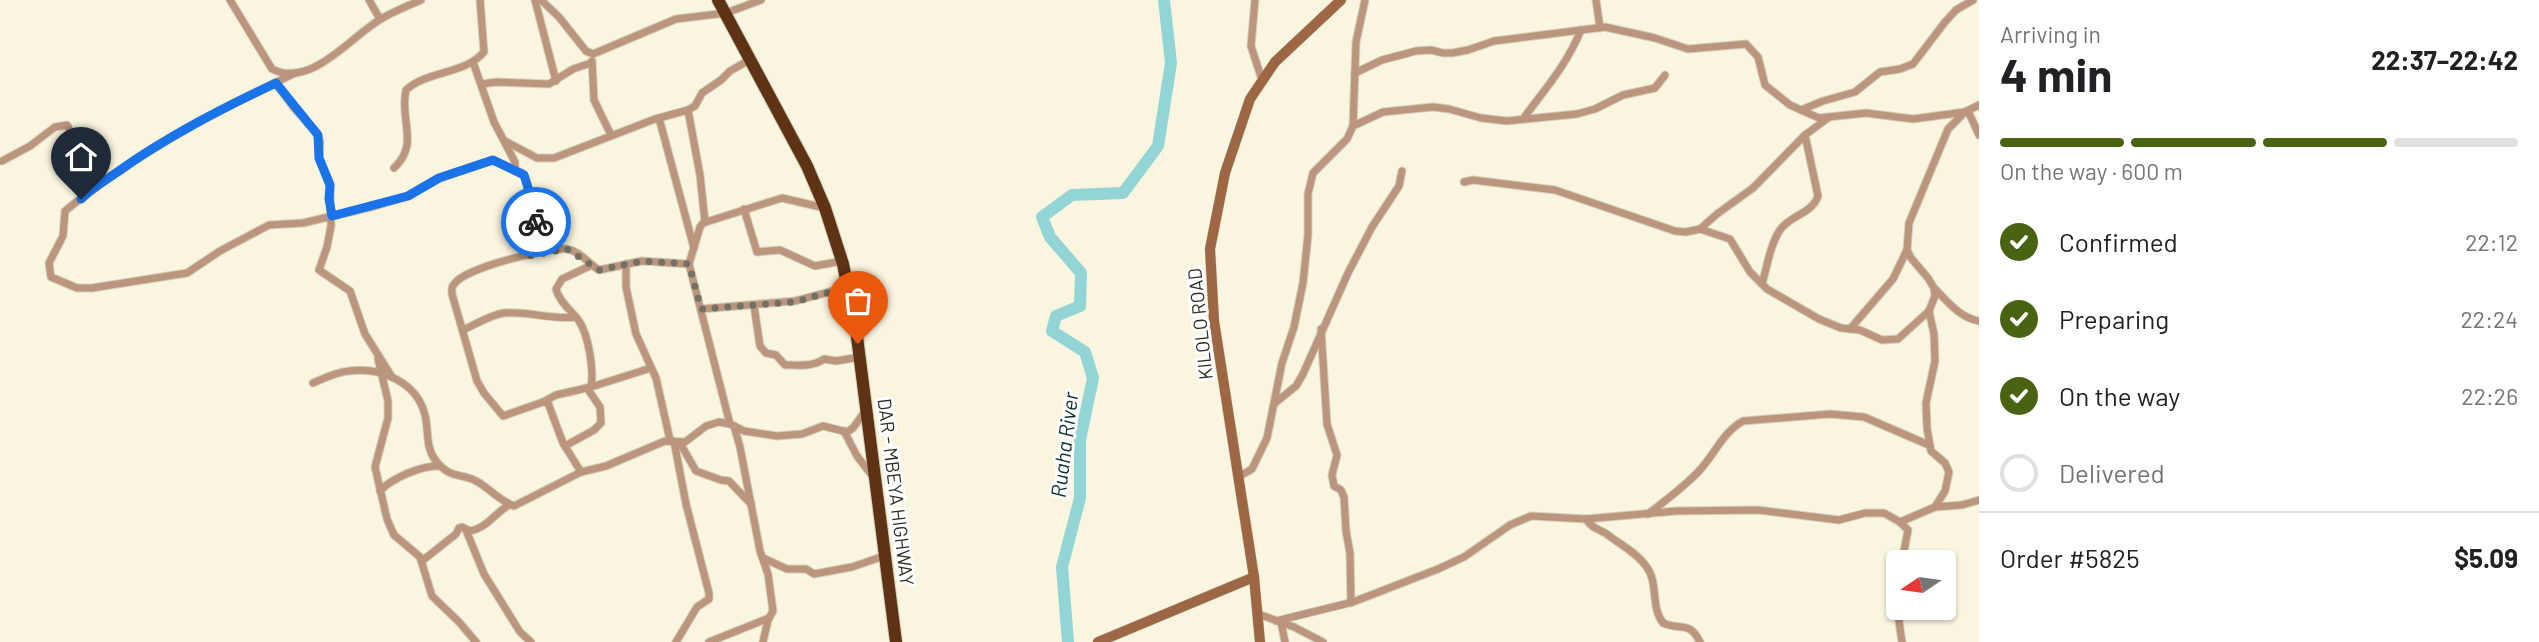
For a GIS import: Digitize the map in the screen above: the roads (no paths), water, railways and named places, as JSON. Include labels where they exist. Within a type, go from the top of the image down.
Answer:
[{"type":"highway","name":"DAR - MBEYA HIGHWAY","points":[[718,0],[807,166],[825,208],[842,261],[860,357],[896,642]]},
{"type":"main road","name":"KILOLO ROAD","points":[[1260,642],[1254,577],[1213,321],[1210,249],[1228,162],[1250,99],[1275,62],[1341,0]]},
{"type":"main road","points":[[1098,642],[1254,577]]},
{"type":"street","points":[[230,0],[272,69],[295,74]]},
{"type":"street","points":[[369,0],[380,19]]},
{"type":"street","points":[[421,0],[380,19],[335,55],[237,104],[218,110],[136,159],[86,194],[63,214],[64,236],[49,267],[51,277],[77,288],[137,283],[187,273],[220,251],[269,225],[294,224],[408,196],[439,178],[492,160],[525,177],[537,219],[528,256]]},
{"type":"street","points":[[394,168],[407,153],[408,133],[403,111],[406,90],[417,82],[472,62],[483,54],[480,0]]},
{"type":"street","points":[[535,0],[556,81]]},
{"type":"street","points":[[541,0],[586,51],[595,54],[680,17],[726,13],[761,0]]},
{"type":"street","points":[[1255,0],[1251,46],[1262,80]]},
{"type":"street","points":[[1238,477],[1247,473],[1259,459],[1267,438],[1282,363],[1294,327],[1303,283],[1308,235],[1308,194],[1313,173],[1347,139],[1353,126],[1357,29],[1365,0]]},
{"type":"street","points":[[1597,0],[1600,28]]},
{"type":"street","points":[[1801,110],[1855,92],[1880,72],[1913,64],[1956,10],[1973,0]]},
{"type":"street","points":[[1355,73],[1382,60],[1416,51],[1452,52],[1468,50],[1494,41],[1613,27],[1688,49],[1746,44],[1758,57],[1765,85],[1790,105],[1819,118],[1866,113],[1913,119],[1967,111]]},
{"type":"street","points":[[1523,119],[1567,61],[1581,30]]},
{"type":"street","points":[[595,54],[592,63],[594,100],[611,135]]},
{"type":"street","points":[[505,141],[530,156],[547,159],[571,152],[611,135],[688,110],[695,106],[702,93],[730,71],[751,59]]},
{"type":"street","points":[[472,62],[494,122],[515,162],[515,170]]},
{"type":"street","points":[[482,84],[549,84],[573,69],[592,63]]},
{"type":"street","points":[[1353,126],[1383,112],[1433,107],[1494,120],[1577,114],[1595,109],[1623,95],[1655,88],[1665,75]]},
{"type":"street","points":[[276,83],[318,135],[319,158],[330,185],[332,216],[327,247],[319,270],[350,291],[365,334],[392,377]]},
{"type":"street","points":[[1850,329],[1893,279],[1907,250],[1909,223],[1948,129],[1967,111],[1979,105]]},
{"type":"street","points":[[688,110],[700,175],[705,222]]},
{"type":"street","points":[[1967,111],[1979,135]]},
{"type":"street","points":[[659,118],[694,248]]},
{"type":"street","points":[[1464,182],[1473,180],[1538,186],[1675,231],[1686,232],[1700,229],[1753,188],[1805,135],[1829,118]]},
{"type":"street","points":[[2,161],[30,146],[55,127],[67,125],[81,150],[74,185],[80,193],[86,194]]},
{"type":"street","points":[[1762,284],[1780,229],[1810,208],[1818,196],[1805,135]]},
{"type":"street","points":[[1275,404],[1296,386],[1372,227],[1399,186],[1402,171]]},
{"type":"street","points":[[763,642],[773,611],[768,574],[689,264],[699,227],[705,222],[786,198],[825,208]]},
{"type":"street","points":[[744,209],[757,252],[780,250],[815,266],[842,261]]},
{"type":"street","points":[[1700,229],[1733,241],[1750,272],[1762,284],[1819,319],[1860,330],[1882,341],[1891,341],[1905,335],[1929,311],[1935,296],[1934,288]]},
{"type":"street","points":[[650,368],[589,388],[556,395],[505,416],[500,414],[480,387],[452,288],[456,281],[497,262],[567,249],[599,270],[646,261],[689,264]]},
{"type":"street","points":[[1907,250],[1934,288],[1956,309],[1979,321]]},
{"type":"street","points":[[626,264],[626,287],[636,334],[659,389],[675,442],[686,504],[709,593],[709,599],[697,607],[676,642]]},
{"type":"street","points":[[565,446],[594,430],[601,422],[600,407],[589,388],[593,370],[586,338],[576,317],[559,298],[557,285],[570,274],[592,265]]},
{"type":"street","points":[[701,309],[795,302],[848,287]]},
{"type":"street","points":[[754,306],[760,346],[766,353],[776,355],[785,365],[860,357]]},
{"type":"street","points":[[1929,311],[1934,334],[1935,361],[1926,403],[1929,445],[1931,451],[1945,463],[1949,472],[1945,491],[1935,507]]},
{"type":"street","points":[[463,330],[507,313],[576,317]]},
{"type":"street","points":[[1321,329],[1327,424],[1337,455],[1332,479],[1334,486],[1341,490],[1344,497],[1352,603]]},
{"type":"street","points":[[376,352],[388,401],[388,418],[374,467],[391,529],[394,535],[417,552],[430,593],[475,642]]},
{"type":"street","points":[[313,383],[347,371],[382,374],[412,388],[425,415],[431,453],[440,466],[449,474],[479,482],[514,506],[521,505],[539,492],[581,472],[675,442],[717,422],[744,431],[777,436],[802,434],[823,426],[844,431],[853,428],[866,409]]},
{"type":"street","points":[[544,402],[549,405],[565,446],[581,472]]},
{"type":"street","points":[[1648,515],[1687,483],[1702,468],[1724,436],[1743,421],[1830,414],[1864,417],[1929,445]]},
{"type":"street","points":[[844,431],[857,456],[876,480]]},
{"type":"street","points":[[675,442],[696,471],[721,481],[729,481],[752,504]]},
{"type":"street","points":[[380,491],[395,480],[422,469],[440,466]]},
{"type":"street","points":[[1900,522],[1935,507],[1962,505],[1979,500]]},
{"type":"street","points":[[422,561],[451,538],[459,528],[470,531],[483,527],[497,512],[509,505]]},
{"type":"street","points":[[1279,622],[1352,603],[1464,557],[1522,519],[1531,516],[1586,519],[1675,511],[1758,510],[1839,520],[1865,513],[1884,513],[1908,530],[1904,550]]},
{"type":"street","points":[[1586,519],[1592,527],[1636,555],[1649,570],[1653,579],[1656,608],[1663,623],[1689,628],[1700,642]]},
{"type":"street","points":[[467,530],[484,574],[520,632],[531,642]]},
{"type":"street","points":[[762,558],[787,569],[806,569],[814,575],[884,556]]},
{"type":"street","points":[[1258,614],[1323,642]]},
{"type":"street","points":[[709,642],[769,618]]},
{"type":"street","points":[[1899,620],[1902,642]]},
{"type":"street","points":[[1279,622],[1285,642]]},
{"type":"waterway","name":"Ruaha River","points":[[1068,642],[1062,567],[1080,498],[1080,440],[1093,378],[1085,352],[1052,331],[1056,316],[1080,306],[1081,273],[1050,237],[1042,217],[1072,195],[1123,193],[1158,146],[1171,63],[1164,0]]}]
